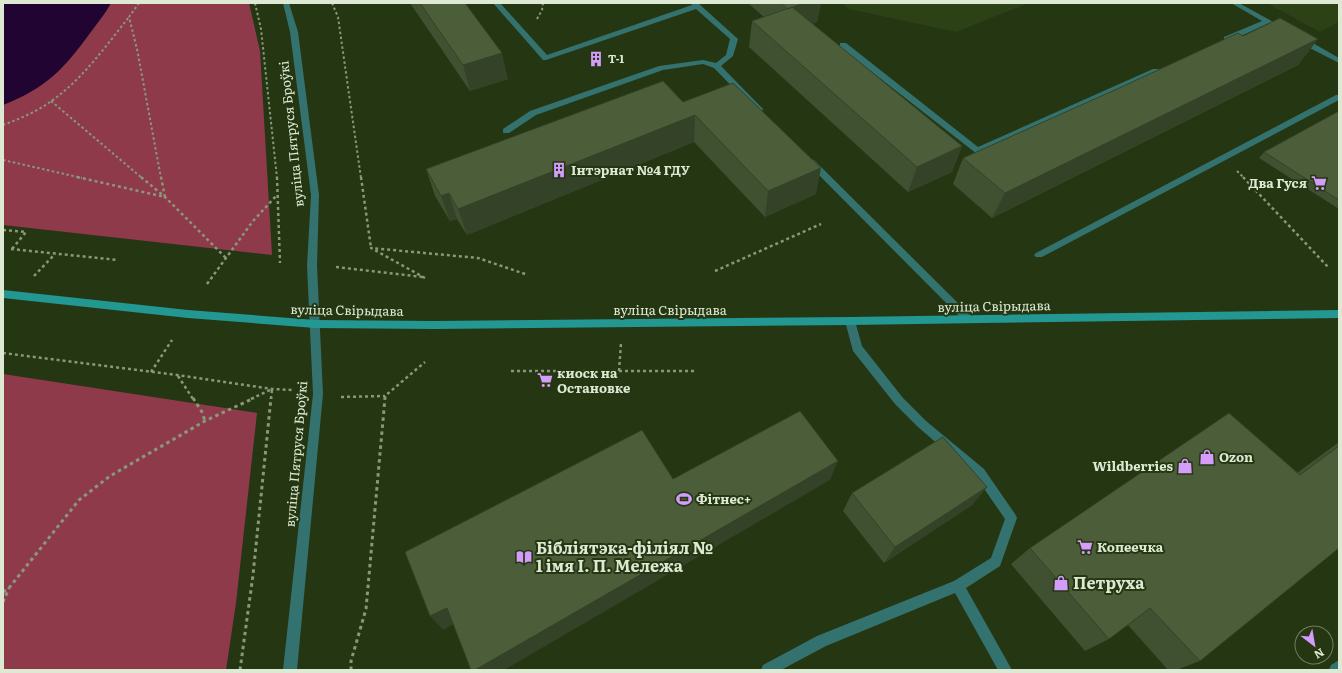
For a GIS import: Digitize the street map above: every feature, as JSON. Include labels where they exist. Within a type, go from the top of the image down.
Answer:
[{"type":"main road","name":"вуліца Свірыдава","points":[[3,294],[188,314],[315,324],[850,321],[1339,314]]},
{"type":"street","name":"вуліца Пятруся Броўкі","points":[[286,3],[294,32],[315,195],[312,266],[318,394],[290,670]]},
{"type":"street","points":[[496,3],[546,58],[696,4],[734,40],[729,56],[717,66]]},
{"type":"street","points":[[1234,3],[1280,28]]},
{"type":"street","points":[[1216,44],[1267,21]]},
{"type":"street","points":[[1293,36],[1339,61]]},
{"type":"street","points":[[843,44],[977,151],[1166,67]]},
{"type":"street","points":[[506,131],[533,113],[662,68],[703,62],[717,66],[764,114]]},
{"type":"street","points":[[1039,255],[1339,97]]},
{"type":"street","points":[[807,157],[968,319]]},
{"type":"street","points":[[768,670],[822,641],[958,586],[996,562],[1011,518],[980,473],[922,424],[899,401],[857,348],[850,321]]},
{"type":"street","points":[[958,586],[1005,670]]},
{"type":"street","points":[[1336,670],[1339,667]]},
{"type":"path","points":[[3,125],[35,111],[51,101],[79,77],[139,3]]},
{"type":"path","points":[[255,3],[261,29],[277,163],[280,263]]},
{"type":"path","points":[[332,3],[338,17],[371,248]]},
{"type":"path","points":[[129,17],[137,49],[165,197]]},
{"type":"path","points":[[51,101],[165,197],[226,258]]},
{"type":"path","points":[[3,160],[165,197]]},
{"type":"path","points":[[1234,167],[1328,267]]},
{"type":"path","points":[[207,284],[253,221],[277,195]]},
{"type":"path","points":[[715,271],[820,224]]},
{"type":"path","points":[[3,230],[26,232],[11,249],[118,260]]},
{"type":"path","points":[[336,267],[425,278],[371,248]]},
{"type":"path","points":[[371,248],[478,258],[528,275]]},
{"type":"path","points":[[16,296],[55,253]]},
{"type":"path","points":[[619,371],[622,323]]},
{"type":"path","points":[[152,372],[172,340]]},
{"type":"path","points":[[3,353],[177,375],[272,389],[293,390]]},
{"type":"path","points":[[341,397],[385,396],[425,362]]},
{"type":"path","points":[[511,370],[697,371]]},
{"type":"path","points":[[177,375],[202,412],[205,421]]},
{"type":"path","points":[[3,602],[9,588],[79,500],[110,476],[205,421],[272,389]]},
{"type":"path","points":[[240,670],[253,575],[272,389]]},
{"type":"path","points":[[351,670],[351,662],[366,609],[385,396]]},
{"type":"path","points":[[3,592],[9,588]]},
{"type":"shaded area","points":[[3,3],[111,3],[104,15],[62,68],[31,92],[3,105]]},
{"type":"shaded area","points":[[111,3],[249,3],[260,51],[272,255],[3,225],[3,105],[42,84],[62,67],[104,15]]},
{"type":"shaded area","points":[[841,3],[1029,3],[956,32],[849,9]]},
{"type":"shaded area","points":[[1267,3],[1339,3],[1339,22],[1320,32]]},
{"type":"shaded area","points":[[3,374],[257,413],[236,603],[226,670],[3,670]]},
{"type":"building","points":[[420,3],[465,3],[502,53],[463,65]]},
{"type":"building","points":[[781,3],[803,3],[788,9]]},
{"type":"building","points":[[792,7],[962,146],[917,167],[752,21]]},
{"type":"building","points":[[1280,18],[1318,39],[1005,193],[963,158],[1238,33],[1243,36]]},
{"type":"building","points":[[663,81],[683,102],[733,83],[821,168],[768,191],[695,115],[458,209],[449,193],[441,196],[426,169]]},
{"type":"building","name":"Два Гуся","points":[[1339,111],[1339,200],[1264,152]]},
{"type":"building","points":[[800,411],[838,461],[475,670],[471,670],[447,608],[430,616],[405,552],[642,430],[673,479]]},
{"type":"building","points":[[1229,413],[1300,475],[1339,446],[1339,548],[1200,661],[1150,608],[1109,639],[1030,548]]},
{"type":"building","points":[[943,437],[987,487],[895,547],[852,493]]},
{"type":"place","name":"Т-1","points":[[596,59]]},
{"type":"place","name":"Інтэрнат №4 ГДУ","points":[[559,170]]},
{"type":"place","name":"Два Гуся","points":[[1319,183]]},
{"type":"place","name":"киоск на Остановке","points":[[545,380]]},
{"type":"place","name":"Ozon","points":[[1207,457]]},
{"type":"place","name":"Wildberries","points":[[1185,466]]},
{"type":"place","name":"Фітнес+","points":[[684,499]]},
{"type":"place","name":"Копеечка","points":[[1085,547]]},
{"type":"place","name":"Бібліятэка-філіял № 1 імя І. П. Мележа","points":[[524,557]]},
{"type":"place","name":"Петруха","points":[[1061,583]]}]
